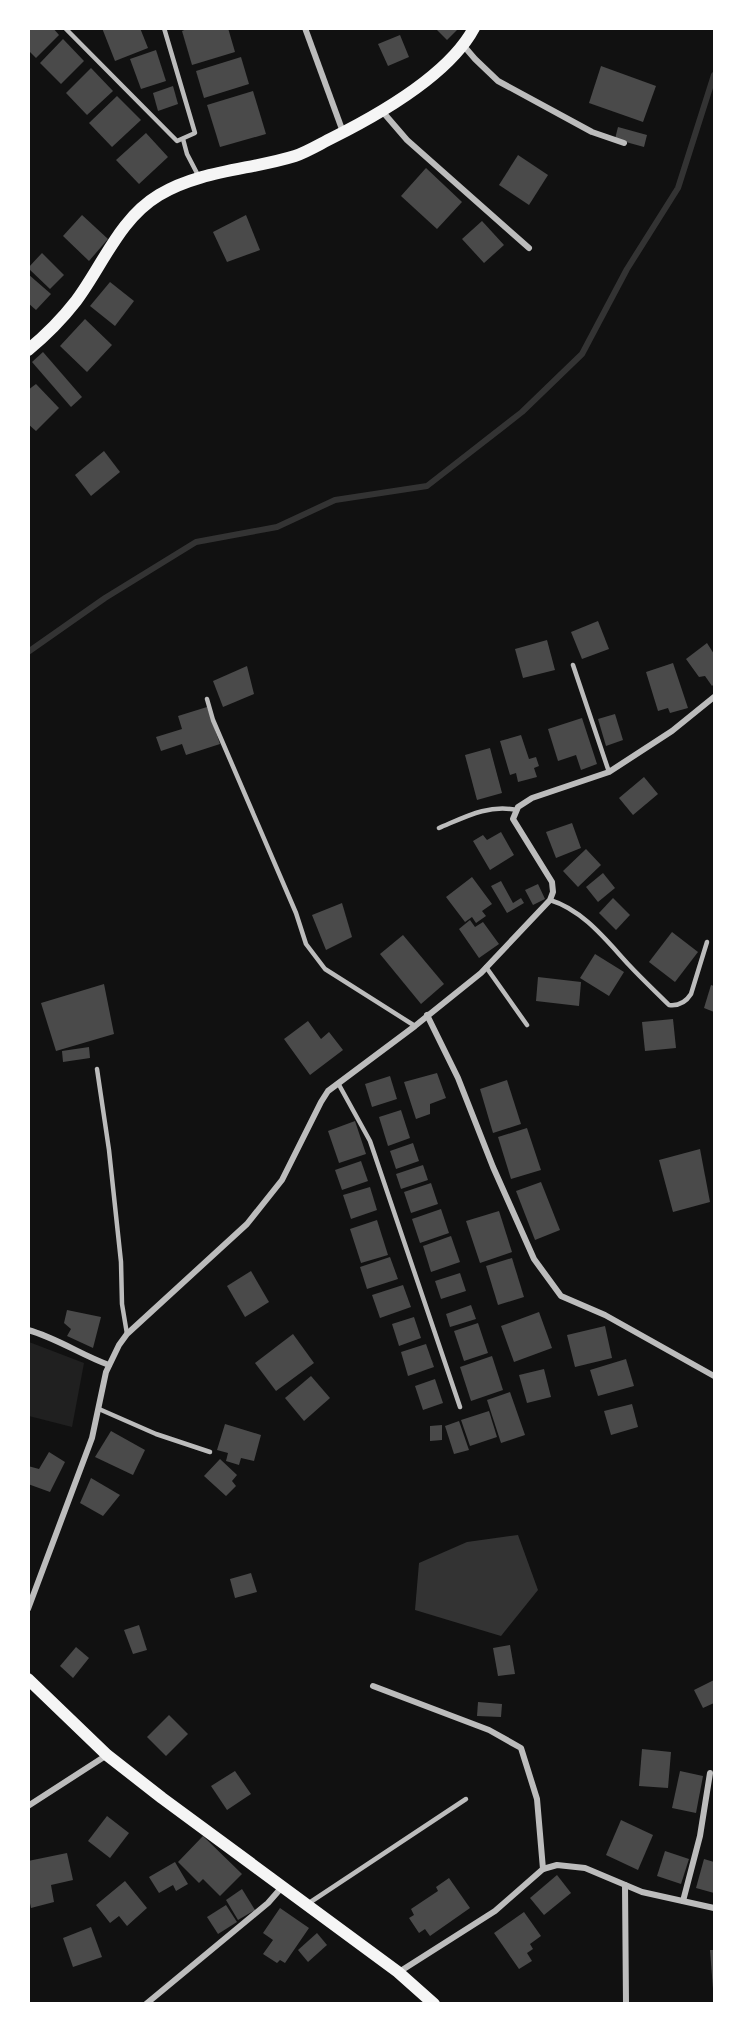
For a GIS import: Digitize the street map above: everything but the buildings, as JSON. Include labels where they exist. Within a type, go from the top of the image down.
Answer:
[{"type":"main road","points":[[28,350],[42,339],[76,301],[126,223],[159,195],[198,177],[297,156],[343,132],[382,111],[424,83],[463,45],[474,28]]},
{"type":"main road","points":[[28,1679],[107,1755],[398,1972],[434,2004]]},
{"type":"street","points":[[305,28],[343,132]]},
{"type":"street","points":[[463,45],[474,59],[498,81],[592,132],[624,143]]},
{"type":"street","points":[[382,111],[407,140],[529,248]]},
{"type":"street","points":[[28,1609],[92,1438],[106,1372],[127,1334],[247,1224],[282,1180],[328,1091],[415,1026],[486,967],[554,892],[552,882],[513,819],[518,807],[532,798],[609,772],[672,731],[714,697]]},
{"type":"street","points":[[427,1015],[458,1078],[493,1167],[534,1259],[561,1296],[605,1315],[714,1376]]},
{"type":"street","points":[[28,1330],[44,1334],[109,1365]]},
{"type":"street","points":[[373,1686],[489,1730],[521,1748],[537,1799],[543,1869]]},
{"type":"street","points":[[28,1806],[107,1755]]},
{"type":"street","points":[[683,1901],[700,1836],[710,1773]]},
{"type":"street","points":[[398,1972],[495,1911],[543,1869],[557,1865],[585,1868],[642,1892],[714,1908]]},
{"type":"street","points":[[625,1885],[626,2004]]},
{"type":"street","points":[[146,2004],[268,1903],[282,1886]]},
{"type":"lane","points":[[64,28],[177,141],[195,133],[164,28]]},
{"type":"lane","points":[[183,139],[198,177]]},
{"type":"lane","points":[[573,665],[609,772]]},
{"type":"lane","points":[[207,699],[217,730],[296,913],[306,944],[325,969],[415,1026]]},
{"type":"lane","points":[[439,828],[489,808],[502,807],[517,810]]},
{"type":"lane","points":[[549,900],[565,905],[602,934],[669,1005],[681,1004],[691,994],[707,942]]},
{"type":"lane","points":[[486,967],[527,1025]]},
{"type":"lane","points":[[97,1069],[109,1150],[121,1262],[122,1304],[127,1334]]},
{"type":"lane","points":[[338,1083],[370,1141],[460,1407]]},
{"type":"lane","points":[[99,1409],[156,1434],[210,1452]]},
{"type":"lane","points":[[307,1905],[466,1799]]},
{"type":"shaded area","points":[[29,1342],[84,1363],[72,1427],[29,1416]]},
{"type":"shaded area","points":[[518,1535],[538,1590],[501,1636],[415,1610],[419,1563],[467,1542]]},
{"type":"waterway","points":[[28,652],[105,598],[196,542],[277,527],[335,500],[427,486],[522,412],[582,354],[627,269],[678,188],[714,75]]}]
